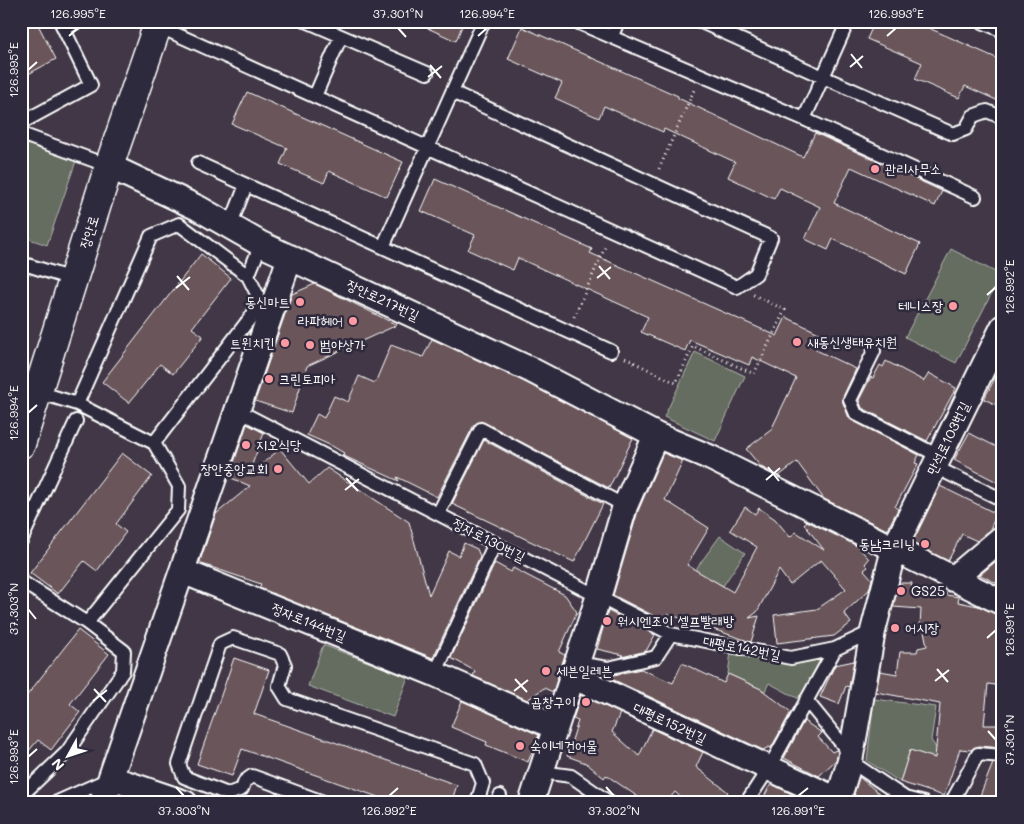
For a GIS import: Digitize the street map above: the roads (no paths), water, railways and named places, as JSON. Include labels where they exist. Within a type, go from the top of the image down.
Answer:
[{"type":"main road","name":"장안로","points":[[21,444],[110,166],[159,24]]},
{"type":"street","name":"장안로217번길","points":[[110,166],[198,208],[261,244],[520,365],[656,435]]},
{"type":"street","points":[[102,803],[290,257]]},
{"type":"street","name":"만석로103번길","points":[[894,549],[1003,327]]},
{"type":"street","points":[[532,803],[599,595],[625,506],[656,435],[708,457],[1003,603]]},
{"type":"street","points":[[952,579],[1003,537]]},
{"type":"street","points":[[873,631],[894,549]]},
{"type":"street","name":"정자로144번길","points":[[182,571],[435,674]]},
{"type":"street","name":"대평로152번길","points":[[574,670],[840,802],[851,758],[873,631]]},
{"type":"street","points":[[435,674],[555,727]]},
{"type":"street","points":[[111,778],[185,803]]},
{"type":"lane","points":[[21,123],[92,85],[62,25],[80,21]]},
{"type":"lane","points":[[306,21],[427,73]]},
{"type":"lane","points":[[383,247],[484,21]]},
{"type":"lane","points":[[574,21],[804,119],[975,197]]},
{"type":"lane","points":[[612,36],[618,21]]},
{"type":"lane","points":[[699,21],[953,134],[966,129],[972,116],[988,111],[1003,118]]},
{"type":"lane","points":[[804,119],[848,21]]},
{"type":"lane","points":[[980,21],[1003,31]]},
{"type":"lane","points":[[159,24],[737,287],[756,274],[771,238],[452,92]]},
{"type":"lane","points":[[315,96],[341,36]]},
{"type":"lane","points":[[21,134],[110,166]]},
{"type":"lane","points":[[198,163],[611,351]]},
{"type":"lane","points":[[230,226],[246,185]]},
{"type":"lane","points":[[76,404],[151,236],[179,224],[248,276],[257,294],[254,313],[154,443]]},
{"type":"lane","points":[[248,276],[261,244]]},
{"type":"lane","points":[[21,264],[75,280]]},
{"type":"lane","points":[[874,351],[850,400],[856,414],[1003,500]]},
{"type":"lane","points":[[38,392],[76,404],[154,443],[179,486],[178,510],[87,623]]},
{"type":"lane","points":[[238,410],[438,514]]},
{"type":"lane","points":[[21,541],[76,421]]},
{"type":"lane","name":"정자로130번길","points":[[625,506],[481,429],[438,514],[599,595],[671,634]]},
{"type":"lane","points":[[435,674],[495,543]]},
{"type":"lane","points":[[21,579],[22,582],[87,623],[124,651],[123,671],[67,752],[21,796]]},
{"type":"lane","name":"대평로142번길","points":[[671,634],[791,658],[835,649],[873,631]]},
{"type":"lane","points":[[574,670],[608,668],[656,657],[671,634]]},
{"type":"lane","points":[[326,803],[252,776],[245,781],[242,789],[228,794],[184,777],[179,764],[220,644],[233,638],[280,654],[285,665],[279,686],[287,700],[475,764],[483,783],[477,803]]},
{"type":"lane","points":[[746,803],[769,768],[835,649]]},
{"type":"lane","points":[[806,700],[851,758],[905,798],[924,803]]},
{"type":"lane","points":[[951,803],[978,754],[1003,756]]},
{"type":"lane","points":[[541,772],[571,776],[610,803]]},
{"type":"lane","points":[[54,803],[111,778]]},
{"type":"place","name":"관리사무소","points":[[875,169]]},
{"type":"place","name":"동신마트","points":[[300,302]]},
{"type":"place","name":"테니스장","points":[[953,306]]},
{"type":"place","name":"라파헤어","points":[[353,321]]},
{"type":"place","name":"새동신생태유치원","points":[[797,342]]},
{"type":"place","name":"트윈치킨","points":[[285,343]]},
{"type":"place","name":"범야상가","points":[[310,345]]},
{"type":"place","name":"크린토피아","points":[[269,379]]},
{"type":"place","name":"지오식당","points":[[246,445]]},
{"type":"place","name":"장안중앙교회","points":[[278,469]]},
{"type":"place","name":"동남크리닝","points":[[925,544]]},
{"type":"place","name":"GS25","points":[[901,591]]},
{"type":"place","name":"워시엔조이 셀프빨래방","points":[[607,621]]},
{"type":"place","name":"어시장","points":[[895,628]]},
{"type":"place","name":"세븐일레븐","points":[[546,671]]},
{"type":"place","name":"곱창구이","points":[[586,702]]},
{"type":"place","name":"숙이네건어물","points":[[520,746]]}]
